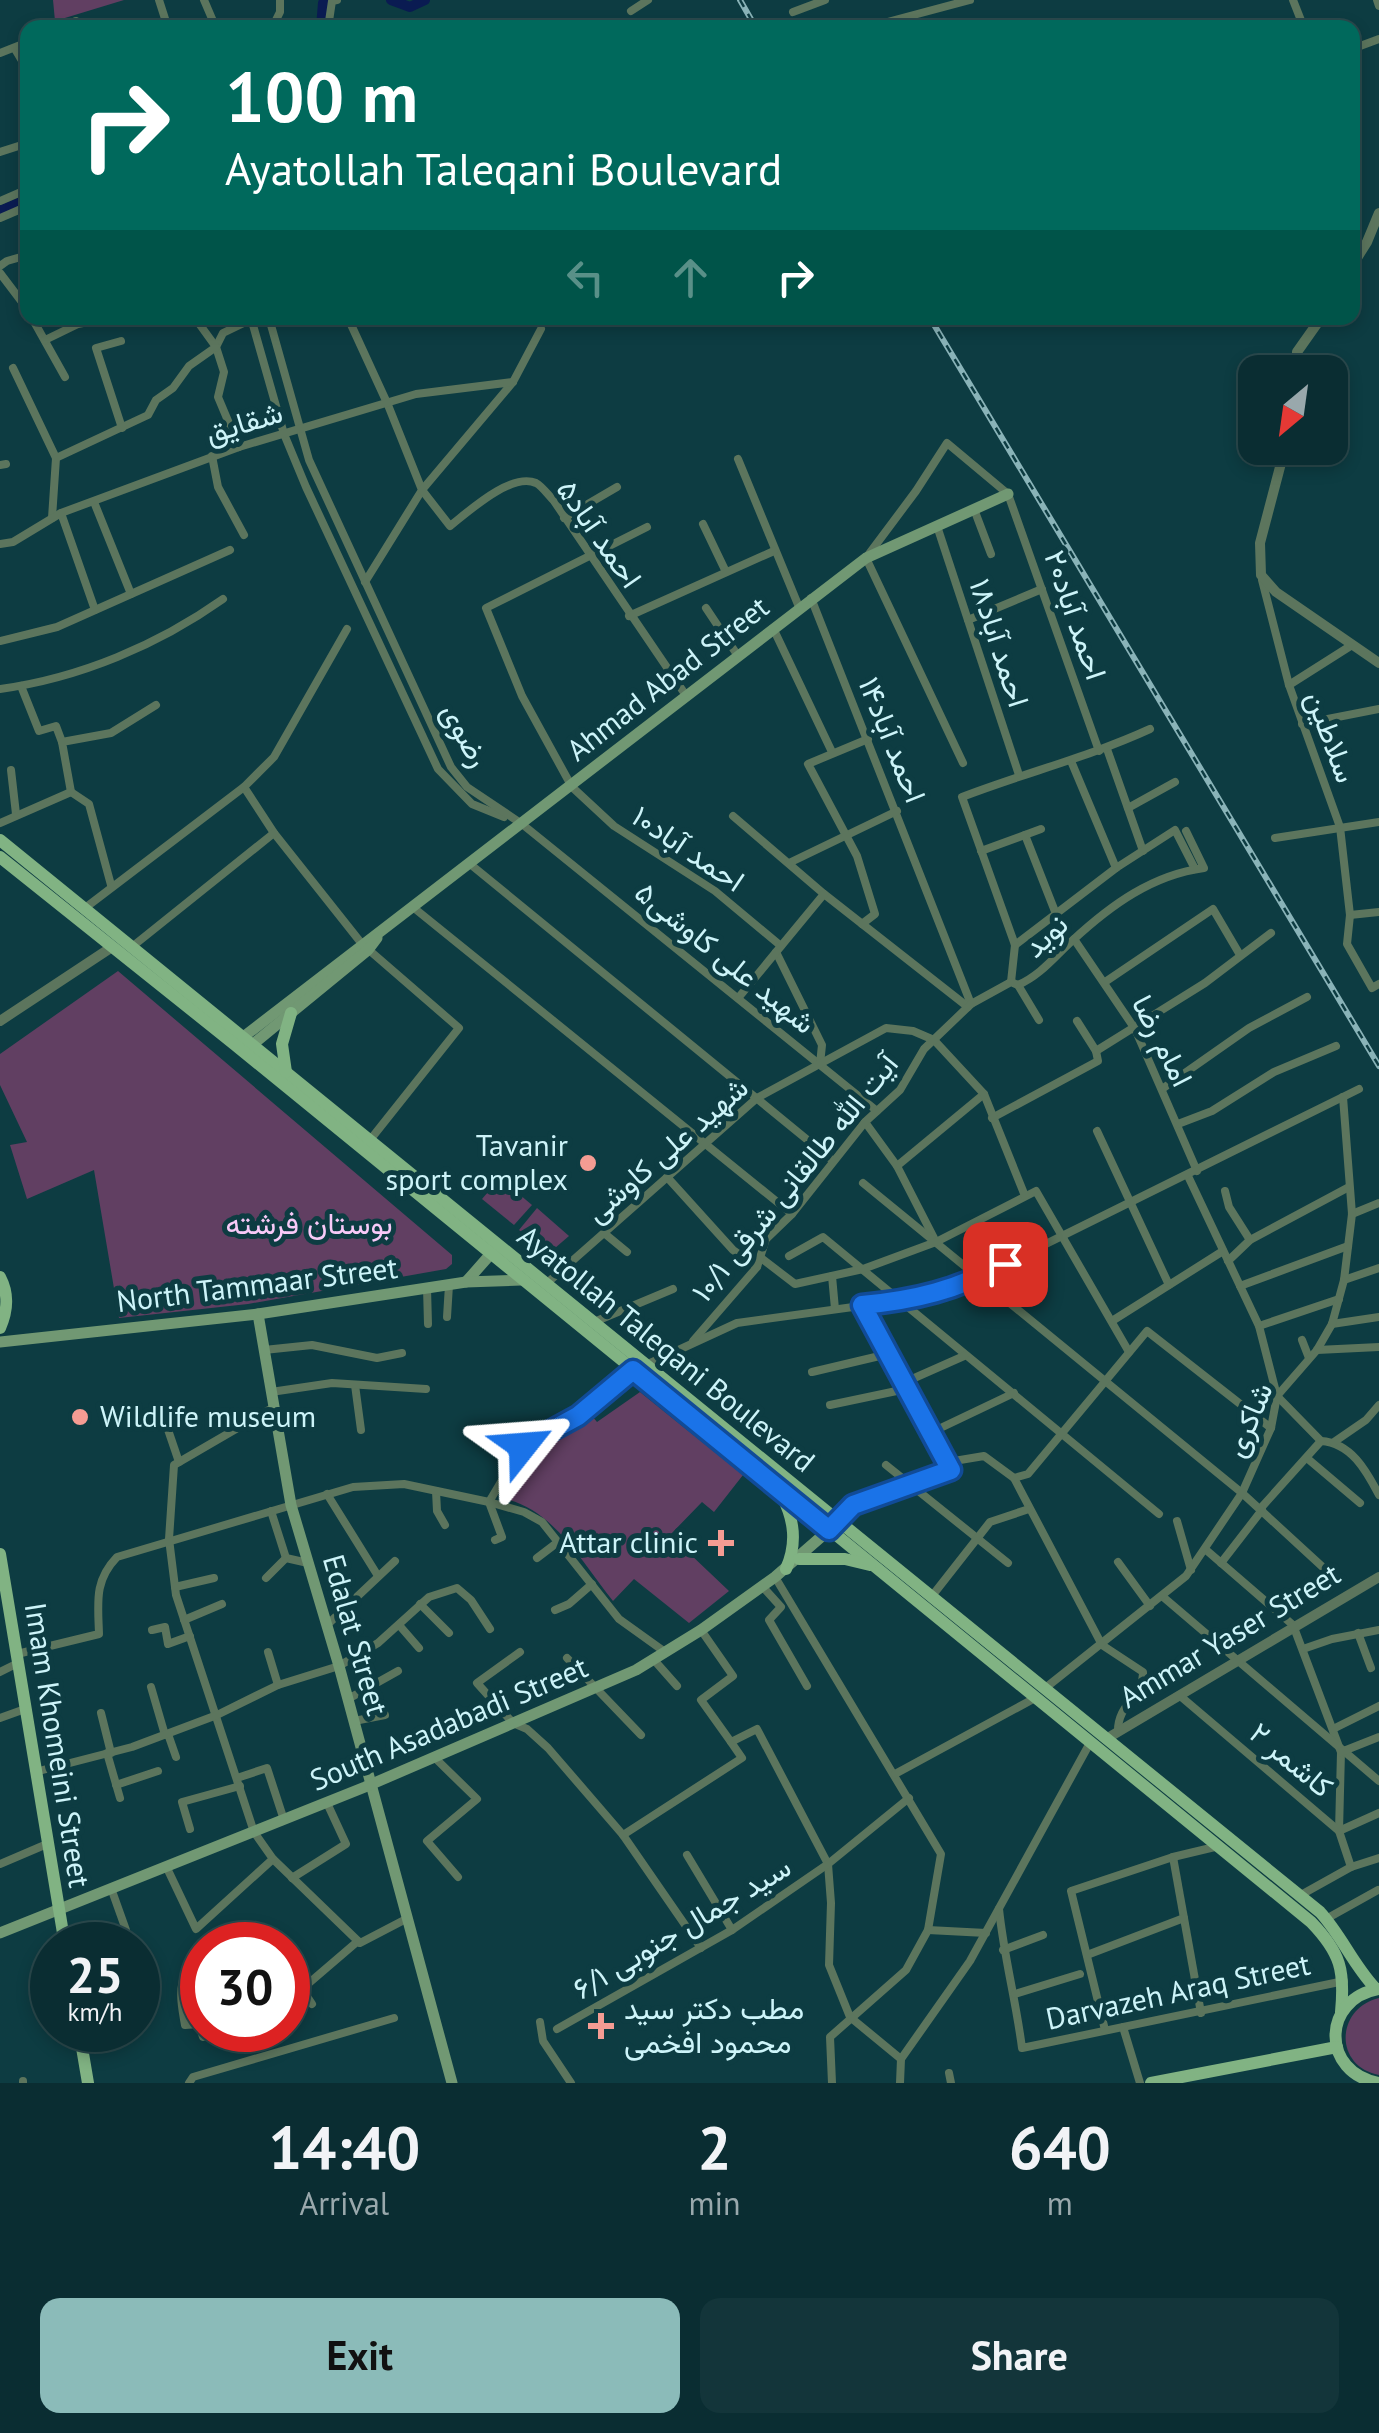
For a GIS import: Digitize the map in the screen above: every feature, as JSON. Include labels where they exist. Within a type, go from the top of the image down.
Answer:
[{"type":"main road","name":"Ahmad Abad Street","points":[[244,1044],[291,1013],[379,934],[866,558],[1008,494]]},
{"type":"main road","name":"Ayatollah Taleqani Boulevard","points":[[0,840],[134,946],[244,1044],[494,1250],[594,1322],[639,1368],[778,1489],[932,1596],[1041,1693]]},
{"type":"main road","name":"Ayatollah Taleqani Boulevard","points":[[0,858],[112,947],[286,1072],[370,1140],[494,1250],[521,1280],[639,1368],[833,1526],[874,1566],[1105,1737],[1299,1896],[1336,1929],[1354,1966],[1377,1989]]},
{"type":"main road","name":"Ahmad Abad Street","points":[[244,1044],[365,947]]},
{"type":"main road","points":[[286,1072],[282,1044],[291,1013]]},
{"type":"main road","points":[[466,1282],[494,1250]]},
{"type":"main road","points":[[0,1277],[7,1299],[0,1328]]},
{"type":"main road","name":"North Tammaar Street","points":[[0,1342],[258,1314],[449,1284],[521,1280]]},
{"type":"main road","name":"Edalat Street","points":[[258,1314],[291,1506],[372,1784],[452,2083]]},
{"type":"main road","points":[[778,1489],[794,1530],[792,1556],[781,1573]]},
{"type":"main road","name":"South Asadabadi Street","points":[[0,1933],[596,1690],[701,1630],[799,1559],[833,1526]]},
{"type":"main road","name":"Imam Khomeini Street","points":[[0,1554],[60,1922]]},
{"type":"main road","points":[[799,1559],[846,1559],[874,1566]]},
{"type":"main road","name":"Ayatollah Taleqani Boulevard","points":[[1105,1737],[1220,1846],[1326,1937],[1344,1974],[1336,2047]]},
{"type":"main road","points":[[1342,2012],[1356,1996],[1377,1989]]},
{"type":"main road","points":[[1151,2083],[1336,2047],[1348,2068],[1379,2083]]},
{"type":"main road","points":[[83,2052],[88,2083]]},
{"type":"street","points":[[631,11],[648,0]]},
{"type":"street","points":[[793,12],[825,0]]},
{"type":"street","points":[[918,0],[924,14]]},
{"type":"street","points":[[899,20],[970,0]]},
{"type":"street","points":[[0,53],[20,46]]},
{"type":"street","points":[[15,49],[20,57]]},
{"type":"street","points":[[1360,254],[1379,213]]},
{"type":"street","points":[[20,257],[6,261],[0,270],[20,293]]},
{"type":"street","points":[[36,325],[65,377]]},
{"type":"street","points":[[46,340],[76,325]]},
{"type":"street","points":[[201,325],[216,348],[224,372],[218,397],[239,447]]},
{"type":"street","points":[[56,458],[148,415],[156,400],[173,388],[189,366],[216,348],[223,333],[238,325]]},
{"type":"street","name":"رضوی","points":[[254,325],[284,434],[330,544],[438,770],[472,804],[522,824]]},
{"type":"street","name":"رضوی","points":[[271,325],[310,460],[451,767],[467,787],[522,824]]},
{"type":"street","points":[[351,325],[422,490]]},
{"type":"street","points":[[1297,355],[1316,325]]},
{"type":"street","points":[[365,582],[422,490],[513,382],[541,329]]},
{"type":"street","points":[[121,341],[96,348],[122,428]]},
{"type":"street","points":[[13,368],[56,458],[52,518]]},
{"type":"street","name":"شقایق","points":[[0,544],[12,542],[62,512],[239,447],[416,394],[513,382]]},
{"type":"street","points":[[963,763],[866,558],[947,443],[1008,494]]},
{"type":"street","points":[[212,456],[218,487],[244,535]]},
{"type":"street","points":[[738,459],[799,607]]},
{"type":"street","points":[[1280,465],[1260,543],[1261,575],[1276,592],[1379,662]]},
{"type":"street","name":"احمد آباد۵","points":[[422,490],[450,526],[494,492],[518,482],[536,483],[554,501],[687,697]]},
{"type":"street","points":[[564,518],[616,487]]},
{"type":"street","name":"احمد آباد۲۰","points":[[1008,494],[1143,850]]},
{"type":"street","points":[[94,502],[131,594]]},
{"type":"street","points":[[974,509],[990,554]]},
{"type":"street","points":[[62,512],[95,610]]},
{"type":"street","points":[[703,524],[726,572]]},
{"type":"street","name":"احمد آباد۱۸","points":[[937,526],[1020,775]]},
{"type":"street","points":[[590,557],[647,527]]},
{"type":"street","points":[[0,641],[58,627],[230,550]]},
{"type":"street","points":[[629,616],[774,551]]},
{"type":"street","name":"احمد آباد۱۰","points":[[590,557],[486,608],[522,696],[572,787],[614,826],[715,890],[779,949]]},
{"type":"street","name":"سلاطین","points":[[1261,575],[1288,684],[1340,827],[1350,915],[1346,944],[1372,988],[1379,984]]},
{"type":"street","points":[[968,620],[1042,589]]},
{"type":"street","name":"احمد آباد۱۴","points":[[811,598],[932,898],[970,1006]]},
{"type":"street","points":[[0,689],[141,648],[184,626],[223,599]]},
{"type":"street","points":[[706,608],[738,656]]},
{"type":"street","points":[[773,628],[832,752]]},
{"type":"street","points":[[85,908],[244,787],[274,757],[347,629]]},
{"type":"street","points":[[1288,684],[1352,644]]},
{"type":"street","points":[[21,686],[39,731],[56,726],[71,792],[89,804],[112,885]]},
{"type":"street","points":[[62,742],[111,733],[156,705]]},
{"type":"street","points":[[1302,724],[1379,709]]},
{"type":"street","points":[[1039,1020],[1015,984],[1015,945],[962,797],[1103,750],[1150,729]]},
{"type":"street","points":[[862,924],[876,914],[857,856],[808,764],[868,739]]},
{"type":"street","points":[[1071,761],[1116,868]]},
{"type":"street","points":[[11,770],[16,814]]},
{"type":"street","points":[[1128,808],[1176,782]]},
{"type":"street","points":[[244,787],[274,833],[365,947],[459,1028],[370,1140]]},
{"type":"street","points":[[0,823],[71,792]]},
{"type":"street","points":[[788,864],[897,812]]},
{"type":"street","points":[[733,816],[824,894],[970,1006]]},
{"type":"street","points":[[1275,838],[1379,822]]},
{"type":"street","name":"شهید علی کاوشی۵","points":[[522,824],[877,1111]]},
{"type":"street","points":[[981,851],[1041,830]]},
{"type":"street","points":[[1015,945],[1116,868],[1175,830],[1195,869],[1204,868],[1186,831]]},
{"type":"street","points":[[134,946],[274,833]]},
{"type":"street","points":[[1025,835],[1056,914]]},
{"type":"street","points":[[470,864],[832,1160]]},
{"type":"street","name":"نوید","points":[[934,1040],[970,1006],[1034,978],[1074,939],[1144,884],[1195,869]]},
{"type":"street","points":[[738,997],[824,894]]},
{"type":"street","points":[[414,908],[792,1214]]},
{"type":"street","points":[[1105,982],[1213,909],[1240,955]]},
{"type":"street","points":[[1350,915],[1379,912]]},
{"type":"street","points":[[1096,1051],[1206,983],[1271,933]]},
{"type":"street","name":"امام رضا","points":[[1074,939],[1135,1028],[1197,1170]]},
{"type":"street","points":[[0,1021],[112,947]]},
{"type":"street","points":[[779,949],[822,1045],[820,1064]]},
{"type":"street","points":[[1162,1089],[1249,1028],[1307,997]]},
{"type":"street","points":[[992,1118],[1098,1061],[1077,1021]]},
{"type":"street","name":"شهید علی کاوشی","points":[[546,1284],[757,1098],[886,1028],[913,1031],[934,1040]]},
{"type":"street","points":[[934,1040],[984,1094],[1025,1196]]},
{"type":"street","name":"آیت الله طالقانی شرقی ۱۰/۱","points":[[690,1345],[759,1263],[766,1239],[792,1214],[865,1122],[900,1090],[924,1049],[934,1040]]},
{"type":"street","points":[[1178,1124],[1212,1111],[1274,1072],[1336,1046]]},
{"type":"street","points":[[489,1502],[523,1446],[578,1416],[639,1368],[737,1323],[901,1302],[977,1278],[1359,1089]]},
{"type":"street","points":[[897,1166],[984,1094]]},
{"type":"street","name":"شاکری","points":[[895,1774],[1041,1693],[1162,1596],[1191,1570],[1205,1549],[1242,1493],[1272,1428],[1277,1396],[1316,1350],[1332,1324],[1344,1280],[1352,1214],[1343,1097]]},
{"type":"street","points":[[865,1122],[897,1166],[936,1242]]},
{"type":"street","points":[[1097,1131],[1169,1284]]},
{"type":"street","points":[[1188,1176],[1259,1326],[1277,1396],[1321,1441],[1334,1442],[1362,1463],[1375,1477],[1379,1495]]},
{"type":"street","points":[[668,1177],[733,1250],[795,1284],[863,1269],[936,1242],[1036,1190],[1130,1352]]},
{"type":"street","points":[[862,1183],[1242,1493],[1339,1582]]},
{"type":"street","points":[[1228,1261],[1250,1240],[1349,1187]]},
{"type":"street","points":[[1225,1192],[1229,1207],[1250,1240]]},
{"type":"street","points":[[1352,1214],[1379,1203]]},
{"type":"street","points":[[604,1233],[628,1252]]},
{"type":"street","points":[[789,1256],[823,1237],[1159,1514]]},
{"type":"street","points":[[1240,1286],[1348,1246]]},
{"type":"street","points":[[1112,1321],[1223,1250]]},
{"type":"street","points":[[1344,1280],[1379,1268]]},
{"type":"street","points":[[832,1276],[835,1309]]},
{"type":"street","points":[[448,1317],[449,1284]]},
{"type":"street","points":[[427,1288],[428,1324]]},
{"type":"street","points":[[594,1322],[673,1289]]},
{"type":"street","points":[[1259,1326],[1339,1299]]},
{"type":"street","points":[[833,1526],[853,1505],[951,1470],[862,1305]]},
{"type":"street","points":[[1332,1324],[1379,1317]]},
{"type":"street","points":[[1014,1478],[1028,1474],[1147,1330],[1272,1428]]},
{"type":"street","points":[[1302,1340],[1309,1358]]},
{"type":"street","points":[[264,1350],[312,1345],[377,1358],[402,1353]]},
{"type":"street","points":[[1316,1350],[1379,1348]]},
{"type":"street","points":[[812,1372],[888,1354]]},
{"type":"street","points":[[830,1405],[904,1386],[964,1356]]},
{"type":"street","points":[[271,1392],[332,1383],[426,1389]]},
{"type":"street","points":[[355,1384],[361,1430]]},
{"type":"street","points":[[930,1433],[1014,1393]]},
{"type":"street","points":[[1334,1442],[1366,1420],[1379,1404]]},
{"type":"street","points":[[274,1406],[174,1465],[170,1539],[175,1588],[254,1832],[272,1859],[360,1943],[408,1918]]},
{"type":"street","points":[[163,1416],[179,1462]]},
{"type":"street","points":[[1221,1563],[1261,1509],[1321,1441]]},
{"type":"street","points":[[900,2083],[901,2059],[939,2009],[1120,1712],[1142,1684],[1144,1674],[1102,1646],[1014,1478],[984,1456],[948,1462]]},
{"type":"street","points":[[1308,1459],[1360,1504]]},
{"type":"street","points":[[886,1464],[1008,1563]]},
{"type":"street","points":[[0,1672],[17,1659],[99,1634],[102,1572],[117,1557],[353,1486],[404,1484],[489,1502],[524,1512],[542,1522],[620,1619],[666,1653]]},
{"type":"street","points":[[436,1491],[437,1511],[445,1526]]},
{"type":"street","points":[[327,1494],[378,1576]]},
{"type":"street","points":[[489,1502],[502,1537],[495,1540]]},
{"type":"street","points":[[932,1596],[990,1522],[1029,1508]]},
{"type":"street","points":[[270,1511],[286,1558]]},
{"type":"street","points":[[1177,1522],[1191,1570]]},
{"type":"street","points":[[538,1558],[558,1542]]},
{"type":"street","points":[[1205,1549],[1293,1626],[1342,1752],[1339,1831],[1351,1867]]},
{"type":"street","points":[[286,1558],[308,1563]]},
{"type":"street","points":[[266,1578],[286,1558]]},
{"type":"street","points":[[327,1625],[395,1561]]},
{"type":"street","points":[[1118,1562],[1150,1606]]},
{"type":"street","points":[[781,1573],[940,1854],[928,1930],[906,1970],[830,2037],[832,2083]]},
{"type":"street","name":"Ammar Yaser Street","points":[[1105,1737],[1379,1577]]},
{"type":"street","points":[[175,1588],[214,1578]]},
{"type":"street","points":[[555,1610],[569,1604],[592,1584]]},
{"type":"street","points":[[762,1586],[781,1607],[769,1620],[807,1686]]},
{"type":"street","points":[[35,1772],[167,1734],[278,1685],[339,1666],[378,1644],[428,1596],[457,1588],[472,1600],[490,1629]]},
{"type":"street","points":[[1162,1596],[1379,1781]]},
{"type":"street","points":[[184,1620],[222,1604]]},
{"type":"street","points":[[420,1604],[450,1633]]},
{"type":"street","points":[[399,1625],[419,1648]]},
{"type":"street","points":[[152,1630],[164,1628],[168,1644],[190,1636]]},
{"type":"street","points":[[623,1835],[742,1758],[701,1700],[733,1676],[701,1630]]},
{"type":"street","points":[[1303,1650],[1358,1632],[1379,1630]]},
{"type":"street","points":[[1358,1632],[1370,1668]]},
{"type":"street","points":[[268,1652],[278,1685]]},
{"type":"street","points":[[520,1652],[477,1684],[513,1723],[527,1729],[548,1748],[623,1835],[701,1948]]},
{"type":"street","points":[[568,1658],[641,1734]]},
{"type":"street","points":[[654,1660],[676,1686]]},
{"type":"street","points":[[348,1700],[398,1670]]},
{"type":"street","points":[[151,1687],[176,1757]]},
{"type":"street","name":"کاشمر ۲","points":[[1180,1695],[1339,1831],[1379,1813]]},
{"type":"street","points":[[1332,1729],[1379,1706]]},
{"type":"street","points":[[0,1718],[25,1709]]},
{"type":"street","points":[[101,1713],[120,1798]]},
{"type":"street","points":[[354,1720],[385,1715]]},
{"type":"street","points":[[731,1742],[757,1729],[828,1864],[828,1964],[850,2017],[901,2059]]},
{"type":"street","points":[[1342,1752],[1379,1737]]},
{"type":"street","points":[[434,1757],[477,1799],[427,1842],[458,1876]]},
{"type":"street","points":[[190,1829],[182,1802],[267,1768],[284,1820]]},
{"type":"street","points":[[116,1785],[158,1772]]},
{"type":"street","name":"سید جمال جنوبی ۶/۱","points":[[558,2029],[732,1930],[828,1864],[909,1798]]},
{"type":"street","points":[[292,1878],[346,1844],[326,1803]]},
{"type":"street","points":[[0,1864],[48,1844]]},
{"type":"street","points":[[1105,2030],[1071,1891],[1172,1857],[1220,1846]]},
{"type":"street","points":[[687,1855],[732,1930]]},
{"type":"street","points":[[1172,1857],[1201,2013]]},
{"type":"street","points":[[1299,1896],[1351,1867],[1379,1858]]},
{"type":"street","points":[[204,1922],[272,1859]]},
{"type":"street","points":[[166,1866],[193,1922]]},
{"type":"street","points":[[111,1888],[123,1922]]},
{"type":"street","points":[[1326,1919],[1378,1890]]},
{"type":"street","points":[[999,1910],[1003,1950],[1016,1994],[1080,1974]]},
{"type":"street","points":[[1087,1955],[1184,1918]]},
{"type":"street","points":[[928,1930],[986,1933]]},
{"type":"street","points":[[1003,1950],[1044,1935]]},
{"type":"street","points":[[310,1982],[358,1941]]},
{"type":"street","name":"Darvazeh Araq Street","points":[[1016,1994],[1022,2048],[1344,1981]]},
{"type":"street","points":[[189,2083],[193,2077],[394,2018]]},
{"type":"street","points":[[540,2022],[544,2041],[571,2083]]},
{"type":"street","points":[[1123,2027],[1140,2083]]},
{"type":"green space","points":[[53,0],[124,0],[58,20],[55,20]]},
{"type":"green space","name":"بوستان فرشته","points":[[118,971],[452,1255],[452,1264],[446,1269],[248,1304],[119,1318],[94,1170],[27,1199],[10,1145],[27,1142],[0,1085],[0,1054]]},
{"type":"green space","points":[[500,1178],[532,1205],[514,1225],[482,1199]]},
{"type":"green space","points":[[537,1208],[569,1236],[548,1254],[519,1230]]},
{"type":"green space","points":[[640,1392],[743,1475],[714,1512],[702,1502],[670,1535],[729,1591],[689,1623],[634,1579],[613,1601],[554,1528],[525,1506],[509,1500],[526,1456],[592,1416],[597,1422]]},
{"type":"green space","points":[[1379,1998],[1379,2075],[1354,2061],[1346,2037],[1354,2013]]},
{"type":"waterway","points":[[322,20],[323,3],[327,0]]},
{"type":"waterway","points":[[391,0],[410,7],[425,0]]},
{"type":"waterway","points":[[0,211],[20,202]]},
{"type":"railway","points":[[740,0],[751,20]]},
{"type":"railway","points":[[934,325],[1379,1066]]},
{"type":"place","name":"Tavanir sport complex","points":[[588,1163]]},
{"type":"place","name":"Wildlife museum","points":[[80,1417]]},
{"type":"place","name":"Attar clinic","points":[[721,1543]]},
{"type":"place","name":"مطب دکتر سید محمود افخمی","points":[[601,2026]]},
{"type":"route","points":[[523,1446],[578,1416],[633,1370],[829,1530],[853,1505],[951,1470],[862,1305],[926,1297],[1005,1264]]}]
